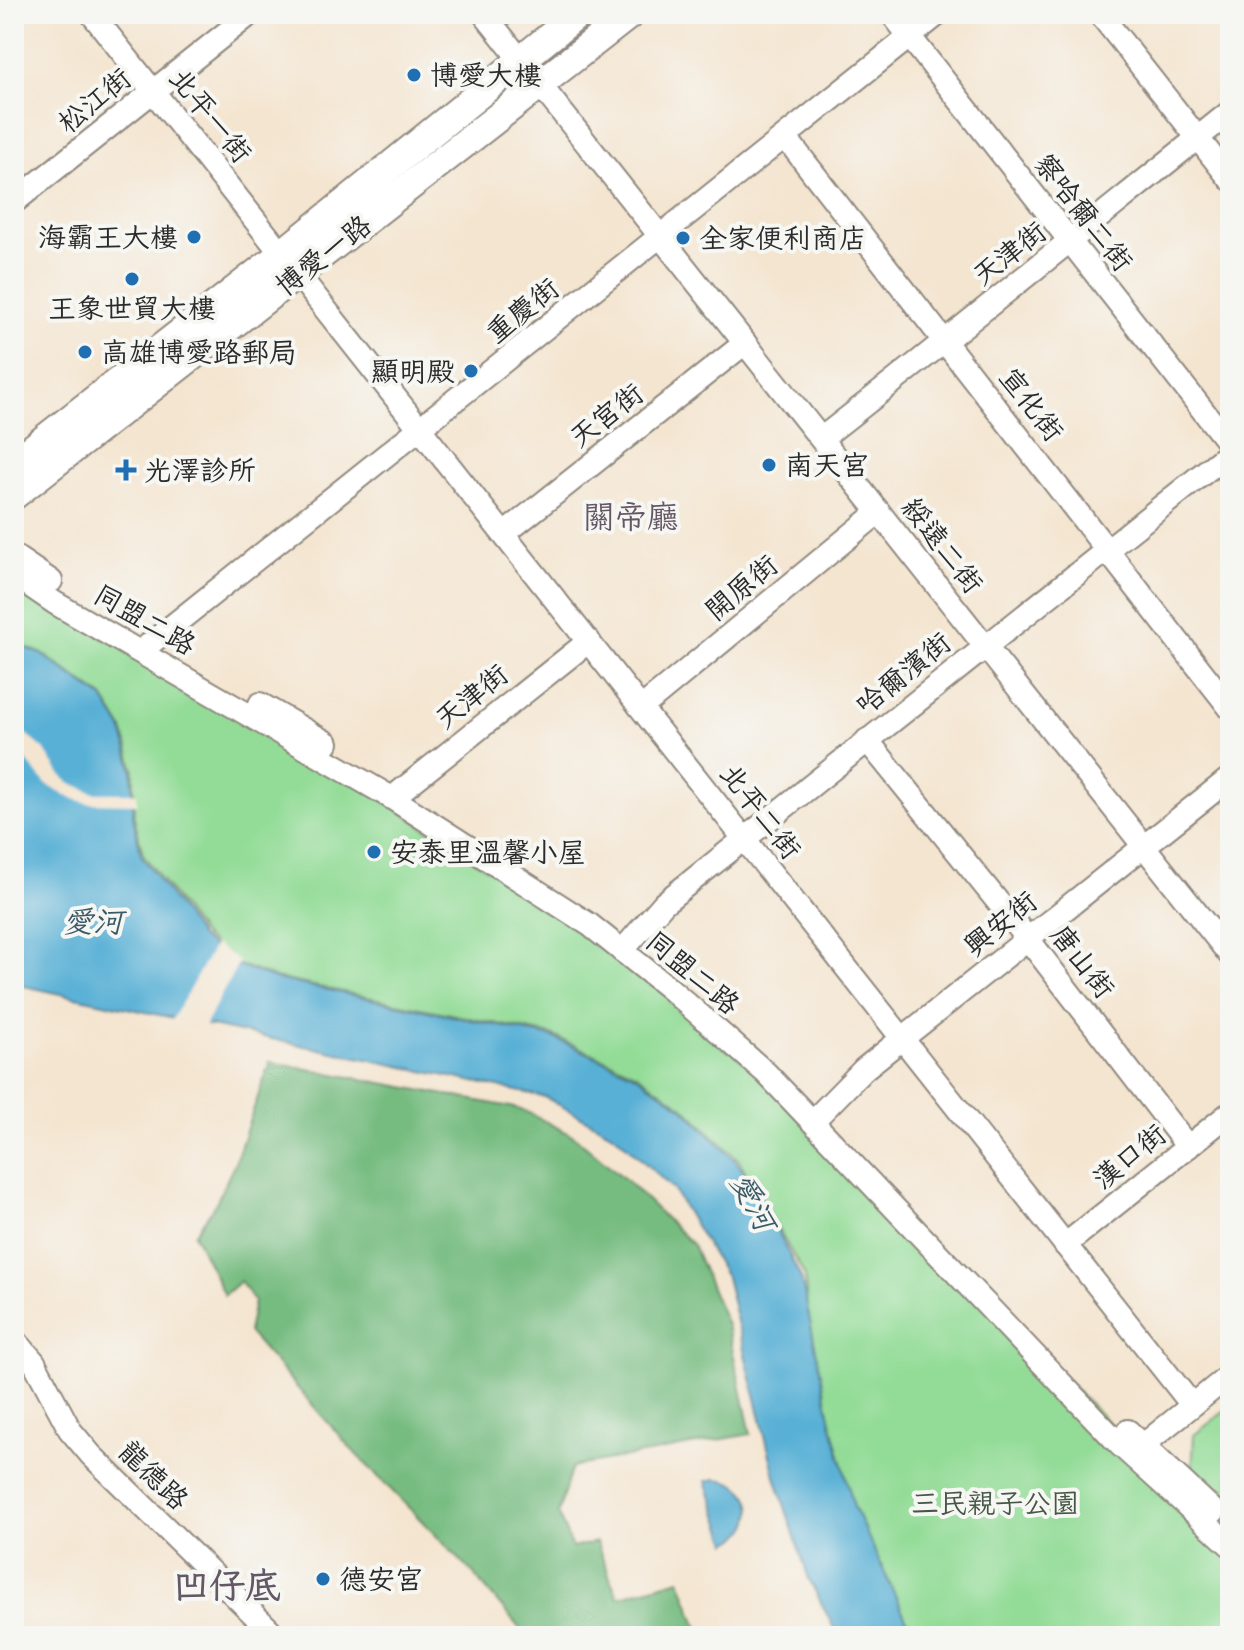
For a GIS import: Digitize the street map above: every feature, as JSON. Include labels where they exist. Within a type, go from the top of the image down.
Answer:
[{"type":"main road","name":"博愛一路","points":[[14,495],[291,264],[521,60],[578,14]]},
{"type":"main road","name":"博愛一路","points":[[14,463],[540,85],[630,14]]},
{"type":"street","name":"北平一街","points":[[92,14],[291,264]]},
{"type":"street","name":"松江街","points":[[14,202],[250,14]]},
{"type":"street","name":"綏遠二街","points":[[484,14],[1230,955]]},
{"type":"street","name":"察哈爾二街","points":[[892,14],[1230,445]]},
{"type":"street","name":"重慶街","points":[[147,646],[938,14]]},
{"type":"street","points":[[1100,14],[1230,179]]},
{"type":"street","name":"天津街","points":[[822,438],[1070,243],[1230,112]]},
{"type":"street","name":"宣化街","points":[[786,138],[1230,708]]},
{"type":"street","name":"北平二街","points":[[291,264],[1192,1405]]},
{"type":"street","name":"天宮街","points":[[504,534],[745,343]]},
{"type":"street","name":"哈爾濱街","points":[[626,945],[664,903],[1230,452]]},
{"type":"street","name":"開原街","points":[[641,708],[879,512]]},
{"type":"street","name":"同盟二路","points":[[14,556],[147,646],[397,794],[590,925],[626,945],[776,1062],[818,1116],[1230,1545]]},
{"type":"street","name":"同盟二路","points":[[14,575],[55,603],[147,646]]},
{"type":"street","name":"天津街","points":[[397,794],[589,641]]},
{"type":"street","name":"唐山街","points":[[867,740],[1028,939],[1188,1147]]},
{"type":"street","name":"興安街","points":[[818,1116],[864,1069],[1230,778]]},
{"type":"street","name":"漢口街","points":[[1065,1245],[1230,1113]]},
{"type":"street","name":"龍德路","points":[[14,1339],[34,1362],[70,1430],[91,1455],[276,1636]]},
{"type":"street","points":[[1137,1450],[1230,1375]]},
{"type":"street","name":"同盟二路","points":[[1137,1450],[1230,1525]]},
{"type":"green space","name":"三民親子公園","points":[[14,576],[290,739],[670,989],[1230,1543],[1230,1636],[914,1636],[854,1507],[831,1422],[807,1307],[805,1276],[739,1160],[684,1107],[636,1073],[552,1035],[276,978],[237,964],[203,936],[143,854],[134,816],[134,770],[123,729],[103,697],[41,653],[14,643]]},
{"type":"green space","points":[[270,1062],[521,1109],[574,1136],[626,1180],[693,1245],[727,1325],[751,1434],[572,1467],[558,1513],[572,1548],[596,1542],[618,1597],[680,1579],[701,1636],[526,1636],[472,1572],[355,1453],[248,1332],[254,1301],[240,1281],[224,1295],[194,1234],[215,1205],[234,1165]]},
{"type":"green space","points":[[1230,1407],[1230,1509],[1192,1473],[1194,1435]]},
{"type":"water","name":"愛河","points":[[14,644],[41,654],[103,698],[122,729],[132,769],[133,817],[141,855],[201,938],[236,965],[275,979],[552,1037],[636,1075],[683,1108],[737,1162],[761,1198],[801,1278],[831,1422],[854,1507],[914,1636],[838,1636],[809,1579],[776,1480],[726,1277],[673,1189],[615,1135],[545,1097],[14,984]]},
{"type":"water","points":[[716,1479],[740,1488],[748,1496],[751,1506],[748,1526],[728,1543],[706,1481]]},
{"type":"pier","points":[[14,724],[44,749],[69,782],[94,793],[137,793],[137,804],[87,803],[66,796],[46,784],[14,746]]},
{"type":"pier","points":[[215,944],[239,962],[203,1029],[171,1022]]},
{"type":"place","name":"博愛大樓","points":[[414,75]]},
{"type":"place","name":"海霸王大樓","points":[[194,237]]},
{"type":"place","name":"全家便利商店","points":[[683,238]]},
{"type":"place","name":"王象世貿大樓","points":[[132,279]]},
{"type":"place","name":"高雄博愛路郵局","points":[[85,352]]},
{"type":"place","name":"顯明殿","points":[[471,371]]},
{"type":"place","name":"南天宮","points":[[769,465]]},
{"type":"place","name":"光澤診所","points":[[126,470]]},
{"type":"place","name":"安泰里溫馨小屋","points":[[374,852]]},
{"type":"place","name":"德安宮","points":[[323,1579]]},
{"type":"district","name":"關帝廳","points":[[631,517]]},
{"type":"district","name":"凹仔底","points":[[227,1585]]}]
